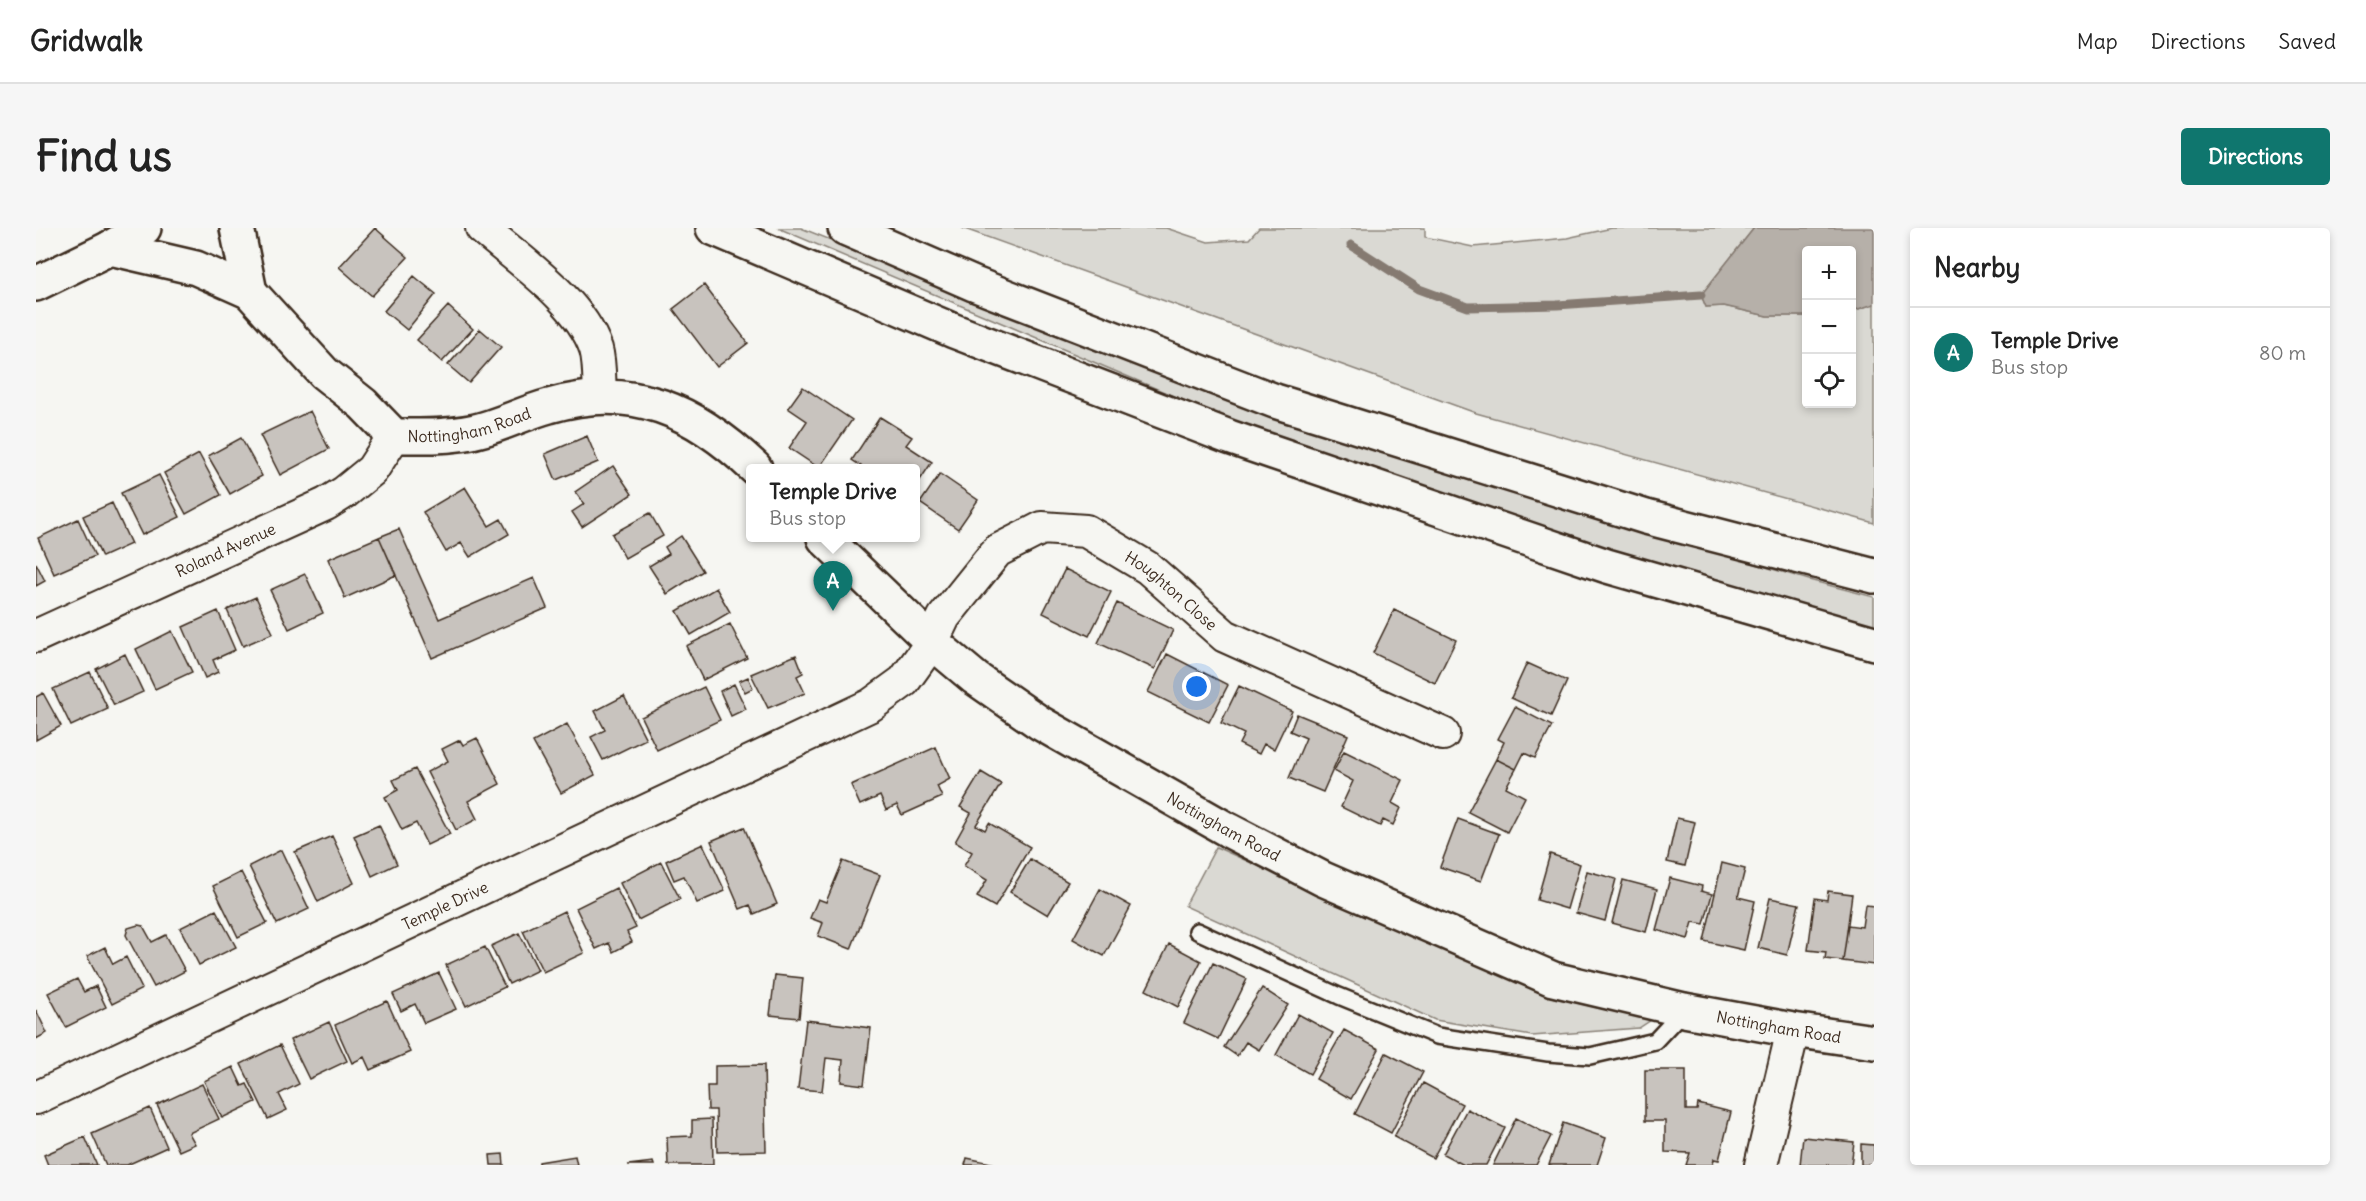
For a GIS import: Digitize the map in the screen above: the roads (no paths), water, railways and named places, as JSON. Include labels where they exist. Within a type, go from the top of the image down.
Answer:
[{"type":"main road","points":[[36,284],[110,248],[144,228]]},
{"type":"main road","points":[[237,228],[250,292]]},
{"type":"main road","points":[[713,228],[954,331],[1229,437],[1606,566],[1874,643]]},
{"type":"main road","points":[[845,228],[974,284],[1275,401],[1646,517],[1874,576]]},
{"type":"main road","name":"Nottingham Road","points":[[110,248],[196,267],[250,292],[324,373],[363,404],[394,436],[438,436],[473,431],[550,405],[600,396],[638,399],[676,411],[718,435],[751,464]]},
{"type":"main road","name":"Nottingham Road","points":[[829,542],[932,642],[975,678],[1040,723],[1228,830],[1323,879],[1553,979],[1684,1010],[1874,1042]]},
{"type":"street","points":[[482,228],[560,296],[586,328],[597,351],[600,396]]},
{"type":"street","name":"Roland Avenue","points":[[36,636],[326,504],[372,470],[394,436]]},
{"type":"street","name":"Houghton Close","points":[[932,642],[944,617],[997,551],[1042,528],[1086,531],[1148,568],[1225,636],[1443,734]]},
{"type":"street","name":"Temple Drive","points":[[36,1098],[871,705],[904,681],[932,642]]},
{"type":"street","points":[[1761,1165],[1793,1030]]},
{"type":"lane","points":[[1197,931],[1339,996],[1437,1036],[1548,1053],[1590,1056],[1655,1041],[1684,1010]]},
{"type":"waterway","points":[[1351,245],[1419,289],[1468,307],[1557,305],[1701,295]]},
{"type":"place","name":"Temple Drive","points":[[833,611]]}]
